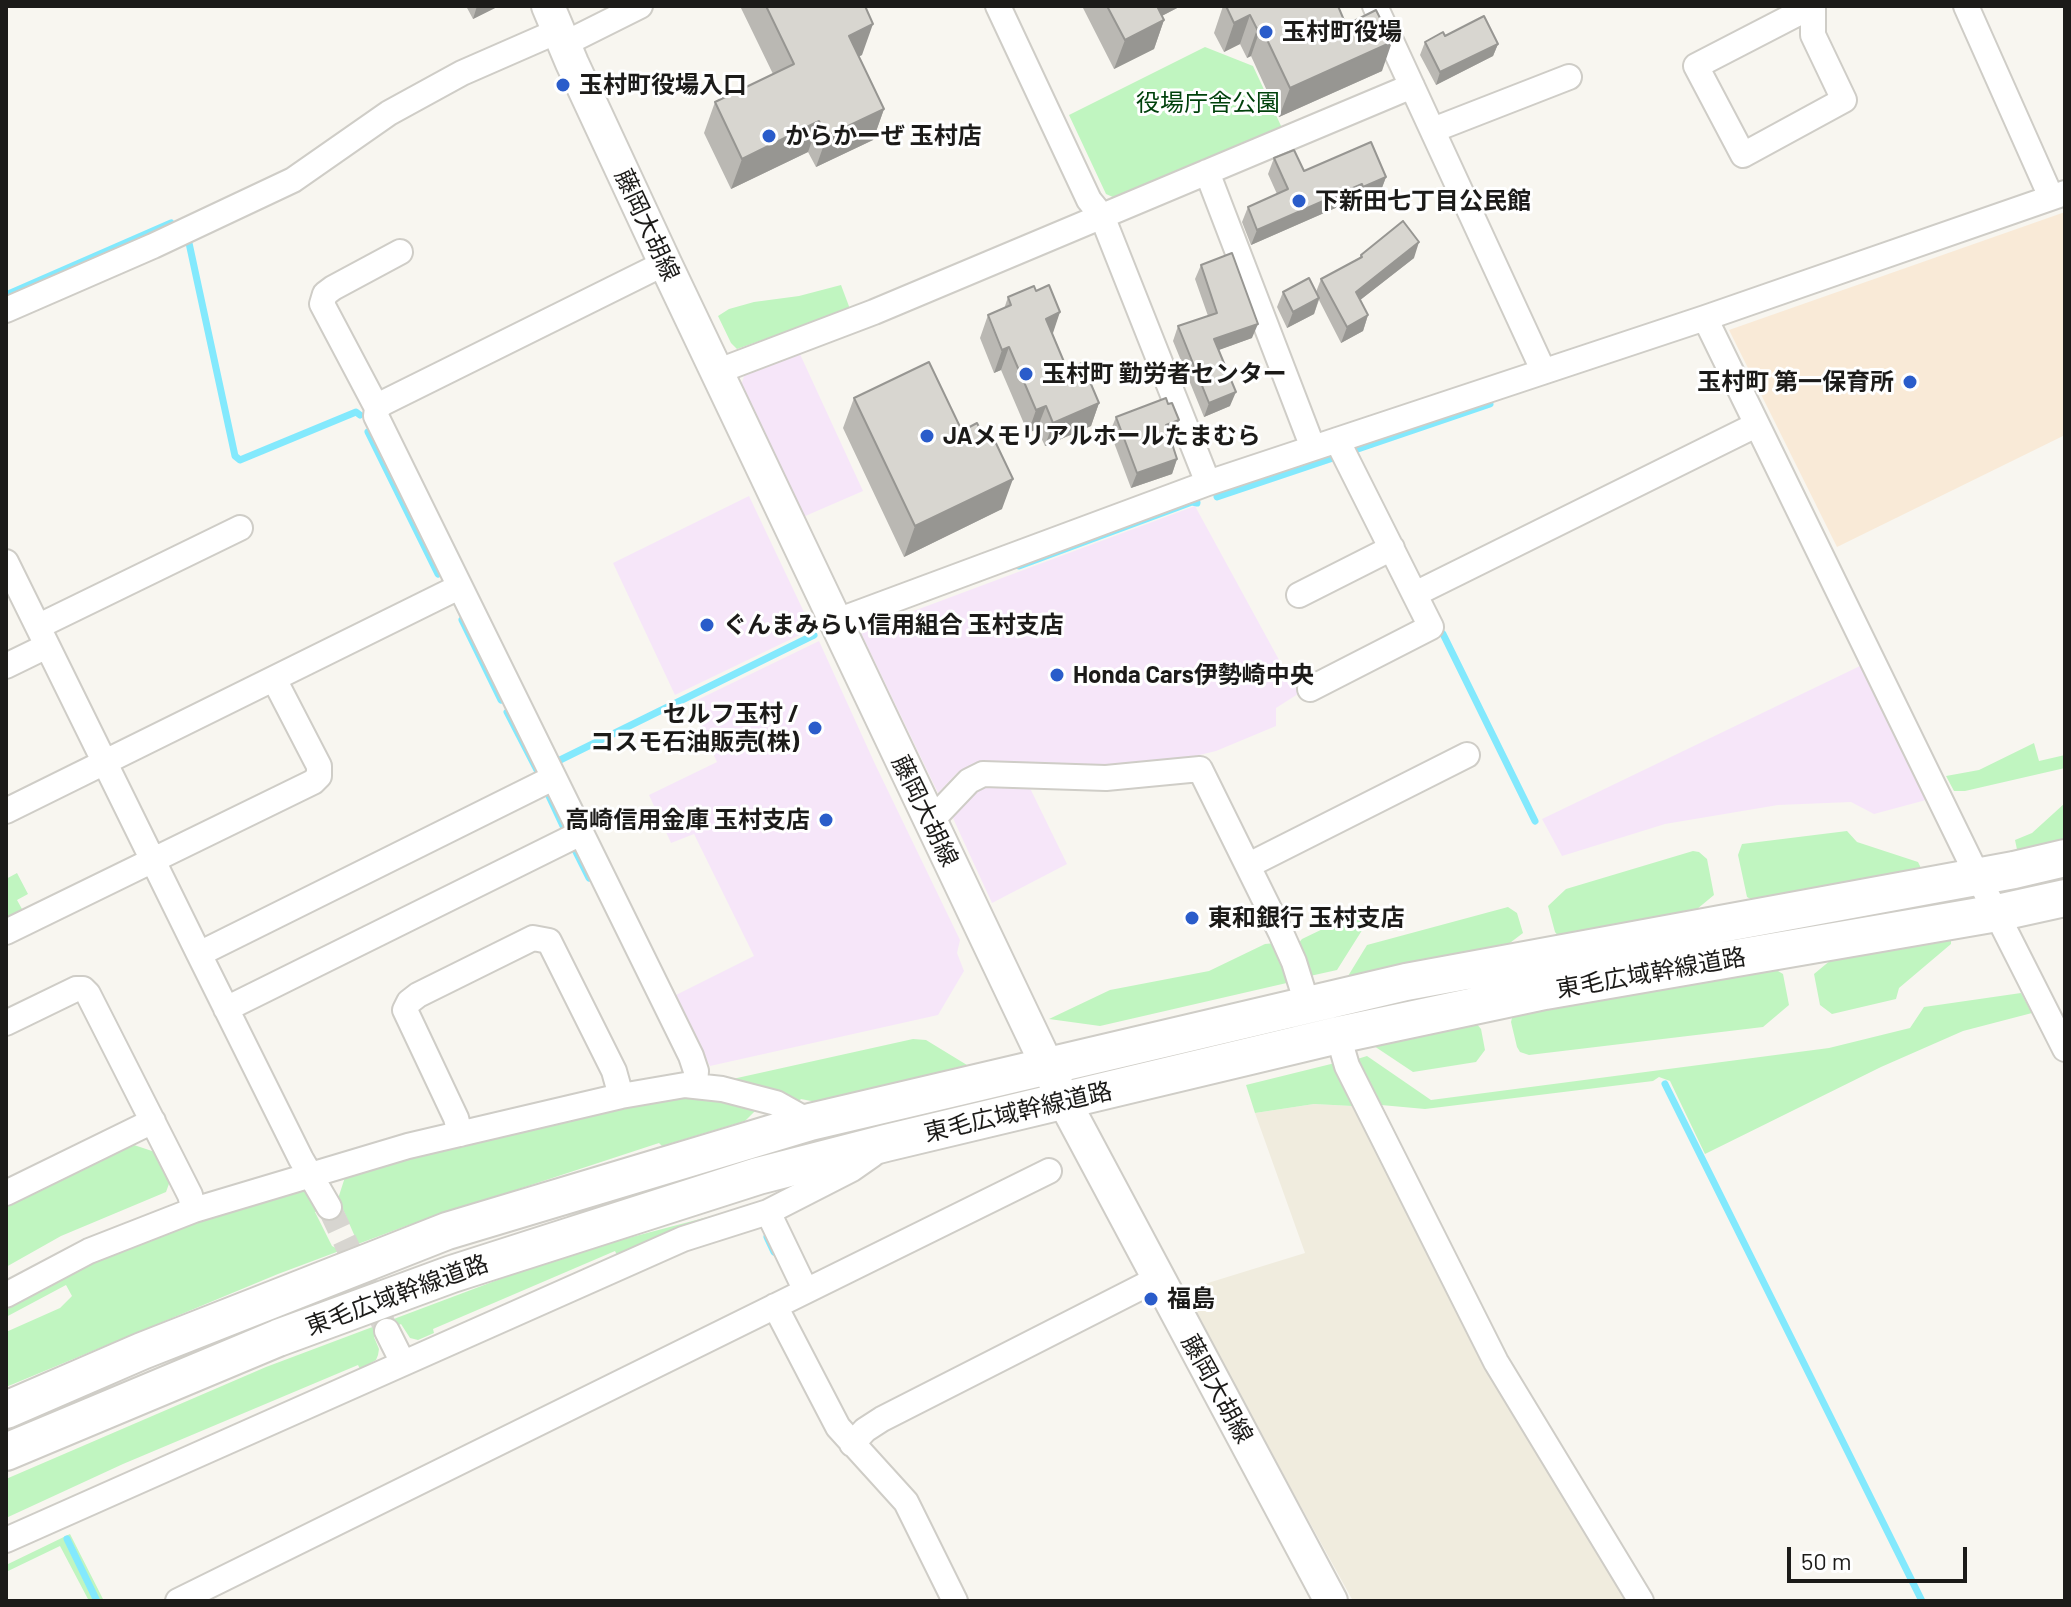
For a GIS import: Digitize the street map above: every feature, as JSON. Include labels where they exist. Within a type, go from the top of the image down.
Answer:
[{"type":"highway","name":"東毛広域幹線道路","points":[[6,1410],[142,1351],[447,1231],[810,1122],[1406,982],[1978,877],[2065,858]]},
{"type":"highway","name":"東毛広域幹線道路","points":[[6,1452],[278,1338],[452,1274],[669,1203],[886,1143],[1338,1035],[1545,991],[1997,913],[2065,898]]},
{"type":"main road","name":"藤岡大胡線","points":[[557,27],[716,372],[1046,1065],[1157,1279],[1331,1601]]},
{"type":"street","points":[[6,310],[293,180],[389,113],[557,27],[640,6]]},
{"type":"street","points":[[998,6],[1089,200],[1102,216],[1208,483]]},
{"type":"street","points":[[1375,6],[1543,370]]},
{"type":"street","points":[[1813,6],[1813,35],[1844,100],[1743,155],[1696,66],[1813,6]]},
{"type":"street","points":[[834,622],[1208,483],[1705,318],[2058,195],[1966,6]]},
{"type":"street","points":[[1433,130],[1569,77]]},
{"type":"street","points":[[716,372],[874,312],[1412,86]]},
{"type":"street","points":[[1207,172],[1313,448]]},
{"type":"street","points":[[400,252],[333,288],[325,294],[322,304],[377,408],[379,425],[691,1056],[696,1071],[695,1085]]},
{"type":"street","points":[[377,408],[665,263]]},
{"type":"street","points":[[1705,318],[2065,1049]]},
{"type":"street","points":[[1415,594],[1756,425]]},
{"type":"street","points":[[1310,689],[1431,627],[1337,440]]},
{"type":"street","points":[[6,666],[43,636],[240,528]]},
{"type":"street","points":[[1299,595],[1392,548]]},
{"type":"street","points":[[6,562],[226,1009],[329,1207]]},
{"type":"street","points":[[6,811],[459,587]]},
{"type":"street","points":[[6,932],[313,782],[319,776],[319,766],[274,679]]},
{"type":"street","points":[[1249,865],[1467,755]]},
{"type":"street","points":[[930,822],[969,781],[983,774],[1106,778],[1200,769],[1294,962],[1307,1004]]},
{"type":"street","points":[[199,954],[553,778]]},
{"type":"street","points":[[226,1009],[581,833]]},
{"type":"street","points":[[460,1134],[456,1118],[405,1010],[418,995],[533,938],[549,941],[614,1071],[621,1096]]},
{"type":"street","points":[[6,1023],[83,989],[94,1002],[190,1195],[194,1210]]},
{"type":"street","points":[[1338,1035],[1347,1066],[1496,1362],[1641,1601]]},
{"type":"street","points":[[6,1295],[89,1251],[194,1210],[408,1146],[621,1096],[695,1085],[776,1103],[810,1122]]},
{"type":"street","points":[[6,1193],[153,1121]]},
{"type":"street","points":[[6,1540],[683,1239],[768,1212],[852,1169],[886,1143]]},
{"type":"street","points":[[178,1601],[1049,1171]]},
{"type":"street","points":[[768,1212],[806,1291]]},
{"type":"street","points":[[852,1444],[865,1430],[882,1419],[1157,1279]]},
{"type":"street","points":[[775,1306],[838,1427],[906,1502],[955,1601]]},
{"type":"street","points":[[387,1331],[403,1363]]},
{"type":"shaded area","name":"玉村町 第一保育所","points":[[2065,212],[2065,435],[1837,547],[1729,330]]},
{"type":"shaded area","points":[[799,352],[863,491],[803,517],[741,386],[744,376]]},
{"type":"shaded area","points":[[749,496],[812,629],[675,695],[613,563]]},
{"type":"shaded area","points":[[1195,506],[1284,669],[1301,692],[1276,708],[1276,726],[1216,751],[1150,767],[1088,772],[1004,761],[980,765],[958,772],[938,793],[860,631]]},
{"type":"shaded area","points":[[819,641],[960,940],[957,953],[964,971],[938,1015],[710,1066],[674,996],[754,956],[694,834],[671,843],[649,795],[717,762],[689,704]]},
{"type":"shaded area","points":[[1860,666],[1926,800],[1874,814],[1851,802],[1778,805],[1665,824],[1562,856],[1542,819]]},
{"type":"shaded area","points":[[989,782],[1028,784],[1067,864],[992,903],[952,816],[969,791]]},
{"type":"shaded area","points":[[1314,1104],[1352,1106],[1371,1131],[1627,1601],[1353,1601],[1182,1291],[1305,1253],[1255,1113]]},
{"type":"green space","name":"役場庁舎公園","points":[[1205,47],[1253,66],[1282,128],[1115,198],[1106,194],[1069,115]]},
{"type":"green space","points":[[841,285],[850,309],[737,349],[718,316],[729,309],[754,302],[799,296]]},
{"type":"green space","points":[[2034,743],[2039,761],[2065,755],[2065,768],[1965,791],[1954,791],[1946,776],[1979,770]]},
{"type":"green space","points":[[2065,803],[2065,844],[2018,854],[2015,840],[2032,833]]},
{"type":"green space","points":[[1847,831],[1857,842],[1918,862],[1923,872],[1756,902],[1747,897],[1738,855],[1742,844]]},
{"type":"green space","points":[[1693,851],[1707,859],[1714,895],[1691,914],[1560,938],[1555,932],[1548,906],[1566,889]]},
{"type":"green space","points":[[17,873],[28,894],[17,900],[22,909],[6,918],[6,879]]},
{"type":"green space","points":[[1508,907],[1517,913],[1523,933],[1498,952],[1345,981],[1367,945]]},
{"type":"green space","points":[[1364,915],[1371,916],[1337,970],[1310,976],[1296,946],[1302,939],[1331,925]]},
{"type":"green space","points":[[1951,938],[1951,944],[1899,988],[1896,999],[1832,1014],[1820,1005],[1814,974],[1837,955]]},
{"type":"green space","points":[[1275,943],[1291,982],[1100,1026],[1049,1019],[1110,990],[1209,971],[1265,944]]},
{"type":"green space","points":[[1773,968],[1783,974],[1789,1005],[1763,1027],[1529,1055],[1520,1052],[1517,1047],[1511,1022],[1520,1011]]},
{"type":"green space","points":[[2021,993],[2032,1013],[1963,1031],[1881,1067],[1705,1154],[1670,1081],[1659,1077],[1653,1081],[1425,1109],[1381,1105],[1376,1094],[1371,1095],[1354,1060],[1367,1056],[1431,1100],[1829,1048],[1910,1028],[1924,1007]]},
{"type":"green space","points":[[1476,1023],[1481,1029],[1485,1050],[1476,1062],[1413,1072],[1371,1044]]},
{"type":"green space","points":[[913,1039],[926,1040],[967,1065],[816,1102],[801,1099],[798,1102],[757,1086],[728,1080]]},
{"type":"green space","points":[[1335,1063],[1354,1103],[1352,1106],[1314,1104],[1255,1113],[1246,1085]]},
{"type":"green space","points":[[705,1097],[757,1109],[745,1121],[662,1146],[659,1143],[406,1226],[278,1274],[6,1387],[6,1332],[60,1308],[72,1296],[66,1285],[6,1317],[6,1310],[77,1271],[139,1242],[285,1192],[308,1191],[318,1211],[315,1212],[332,1246],[336,1248],[356,1239],[341,1205],[336,1205],[346,1174],[515,1131],[665,1098]]},
{"type":"green space","points":[[131,1144],[155,1152],[170,1181],[166,1192],[61,1236],[6,1267],[6,1206]]},
{"type":"green space","points":[[749,1206],[617,1255],[615,1251],[433,1329],[434,1333],[418,1340],[410,1338],[401,1324],[374,1337],[379,1349],[376,1360],[360,1369],[358,1365],[123,1464],[6,1518],[6,1479],[266,1367],[564,1255]]},
{"type":"green space","points":[[70,1534],[104,1601],[89,1601],[60,1546],[6,1572],[6,1565]]},
{"type":"building","points":[[766,6],[865,6],[873,24],[849,36],[884,109],[827,136],[819,121],[742,159],[715,102],[794,64]]},
{"type":"building","points":[[1107,6],[1157,6],[1164,20],[1125,40]]},
{"type":"building","points":[[1226,6],[1338,6],[1346,25],[1376,10],[1392,42],[1290,88],[1261,27],[1257,29],[1250,15],[1234,23]]},
{"type":"building","points":[[1484,16],[1498,44],[1440,72],[1425,42],[1443,32],[1445,36]]},
{"type":"building","points":[[1371,142],[1386,177],[1363,187],[1362,184],[1257,230],[1248,207],[1288,189],[1274,158],[1294,150],[1304,171]]},
{"type":"building","points":[[1403,221],[1419,242],[1356,292],[1368,315],[1347,327],[1321,279],[1362,257]]},
{"type":"building","points":[[1232,253],[1258,324],[1214,339],[1236,392],[1209,403],[1178,326],[1217,313],[1201,265]]},
{"type":"building","points":[[1309,278],[1319,298],[1293,312],[1283,292]]},
{"type":"building","points":[[1049,285],[1060,312],[1046,319],[1067,369],[1082,363],[1099,403],[1053,423],[1046,406],[1036,410],[1009,347],[1002,350],[988,315],[1011,305],[1008,297],[1034,286],[1036,291]]},
{"type":"building","points":[[929,362],[962,431],[977,423],[985,439],[992,435],[1013,479],[915,526],[854,398]]},
{"type":"building","points":[[1166,398],[1168,404],[1172,403],[1179,420],[1166,425],[1177,459],[1137,473],[1116,417]]},
{"type":"waterway","points":[[6,295],[171,223]]},
{"type":"waterway","points":[[189,243],[235,456],[240,460],[356,412],[360,415]]},
{"type":"waterway","points":[[1354,455],[1352,451],[1490,404]]},
{"type":"waterway","points":[[368,432],[438,574]]},
{"type":"waterway","points":[[1217,497],[1333,458]]},
{"type":"waterway","points":[[1019,566],[1192,502],[1197,503]]},
{"type":"waterway","points":[[462,620],[501,700]]},
{"type":"waterway","points":[[1443,634],[1535,821]]},
{"type":"waterway","points":[[558,761],[814,635]]},
{"type":"waterway","points":[[507,712],[539,774]]},
{"type":"waterway","points":[[549,796],[564,828]]},
{"type":"waterway","points":[[574,848],[589,878]]},
{"type":"waterway","points":[[1665,1084],[1922,1601]]},
{"type":"waterway","points":[[767,1237],[774,1252]]},
{"type":"waterway","points":[[67,1539],[97,1601]]},
{"type":"tunnel","points":[[329,1207],[387,1331]]},
{"type":"place","name":"玉村町役場","points":[[1266,32]]},
{"type":"place","name":"玉村町役場入口","points":[[563,85]]},
{"type":"place","name":"からかーぜ 玉村店","points":[[769,136]]},
{"type":"place","name":"下新田七丁目公民館","points":[[1299,201]]},
{"type":"place","name":"玉村町 勤労者センター","points":[[1026,374]]},
{"type":"place","name":"玉村町 第一保育所","points":[[1910,382]]},
{"type":"place","name":"JAメモリアルホールたまむら","points":[[927,436]]},
{"type":"place","name":"ぐんまみらい信用組合 玉村支店","points":[[707,625]]},
{"type":"place","name":"Honda Cars伊勢崎中央","points":[[1057,675]]},
{"type":"place","name":"セルフ玉村 / コスモ石油販売(株)","points":[[815,728]]},
{"type":"place","name":"高崎信用金庫 玉村支店","points":[[826,820]]},
{"type":"place","name":"東和銀行 玉村支店","points":[[1192,918]]},
{"type":"place","name":"福島","points":[[1151,1299]]}]
